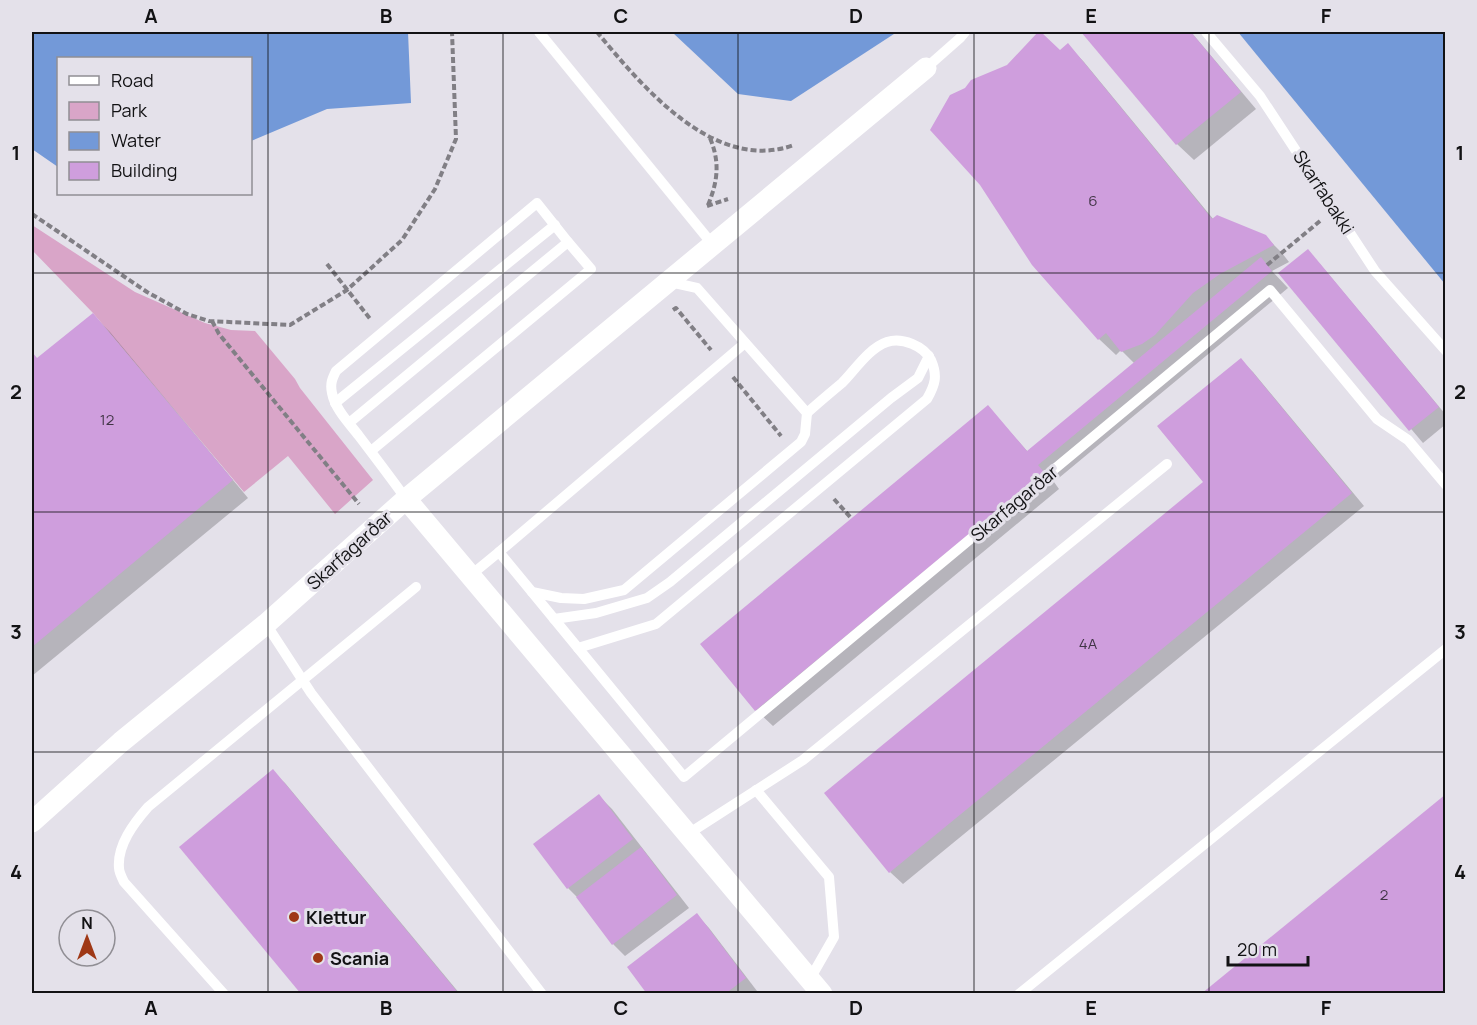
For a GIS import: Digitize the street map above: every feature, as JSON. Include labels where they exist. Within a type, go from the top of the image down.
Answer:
[{"type":"street","name":"Skarfagarðar","points":[[32,822],[121,742],[266,624],[406,499],[926,68]]},
{"type":"street","points":[[406,499],[816,986]]},
{"type":"lane","points":[[539,32],[713,245]]},
{"type":"lane","points":[[926,68],[965,32]]},
{"type":"lane","name":"Skarfabakki","points":[[1206,32],[1260,96],[1375,271],[1446,351]]},
{"type":"lane","points":[[371,451],[591,269],[537,203],[336,371],[331,382],[335,403],[406,499]]},
{"type":"lane","points":[[335,403],[555,225]]},
{"type":"lane","points":[[349,423],[568,242]]},
{"type":"lane","points":[[670,282],[697,288],[807,413]]},
{"type":"lane","name":"Skarfagarðar","points":[[499,552],[684,777],[1269,290],[1377,419],[1408,440],[1446,485]]},
{"type":"lane","points":[[532,592],[561,598],[584,599],[624,590],[793,450],[805,434],[807,413],[873,351],[887,342],[902,342],[916,345],[929,356],[935,370],[935,385],[927,399],[656,624],[578,648]]},
{"type":"lane","points":[[471,575],[745,343]]},
{"type":"lane","points":[[554,619],[596,613],[647,598],[670,582],[918,378],[929,356]]},
{"type":"lane","points":[[688,834],[803,760],[1167,464]]},
{"type":"lane","points":[[224,993],[124,882],[119,868],[120,855],[126,837],[136,820],[148,807],[416,587]]},
{"type":"lane","points":[[266,624],[303,681],[542,993]]},
{"type":"lane","points":[[1019,993],[1446,649]]},
{"type":"lane","points":[[756,790],[829,878],[834,937],[816,986]]},
{"type":"path","points":[[32,214],[147,292],[188,314],[211,321],[290,325],[347,290],[402,240],[435,189],[456,139],[452,32]]},
{"type":"path","points":[[597,32],[628,70],[667,107],[709,137],[725,144],[758,150],[785,148],[800,142]]},
{"type":"path","points":[[707,206],[716,186],[717,164],[715,150],[709,137]]},
{"type":"path","points":[[1267,265],[1335,209]]},
{"type":"path","points":[[327,264],[381,334]]},
{"type":"path","points":[[667,315],[676,308],[793,450]]},
{"type":"path","points":[[211,321],[219,334],[359,504]]},
{"type":"path","points":[[822,485],[851,518]]},
{"type":"green space","points":[[32,225],[135,292],[205,323],[231,330],[255,331],[373,480],[335,514],[288,456],[244,492],[93,313],[32,250]]},
{"type":"water","points":[[32,32],[408,32],[411,103],[327,109],[252,141],[252,57],[57,57],[57,166],[32,149]]},
{"type":"water","points":[[672,32],[897,32],[791,101],[738,94]]},
{"type":"water","points":[[1238,32],[1445,32],[1445,284]]},
{"type":"building","points":[[1038,32],[1041,32],[1060,50],[1068,43],[1212,219],[1217,215],[1266,235],[1274,245],[1220,274],[1193,293],[1155,335],[1142,344],[1121,352],[1106,333],[1098,340],[1032,265],[980,185],[930,130],[950,95],[965,88],[971,80],[1007,65]]},
{"type":"building","points":[[1081,32],[1191,32],[1241,92],[1176,145]]},
{"type":"building","points":[[1308,249],[1439,407],[1409,431],[1278,273]]},
{"type":"building","points":[[1261,257],[1272,271],[1038,465],[1044,472],[755,711],[700,644],[988,405],[1027,451]]},
{"type":"building","points":[[93,313],[233,480],[32,647],[32,352],[37,358]]},
{"type":"building","points":[[1241,358],[1352,493],[889,873],[824,793],[1203,482],[1157,426]]},
{"type":"building","points":[[273,769],[459,994],[301,994],[179,847]]},
{"type":"building","points":[[599,794],[633,839],[567,889],[533,844]]},
{"type":"building","points":[[1446,794],[1446,994],[1201,994]]},
{"type":"building","points":[[641,847],[677,895],[612,945],[576,897]]},
{"type":"building","points":[[697,913],[746,978],[725,994],[647,994],[627,967]]},
{"type":"place","name":"Klettur","points":[[294,917]]},
{"type":"place","name":"Scania","points":[[318,958]]}]
